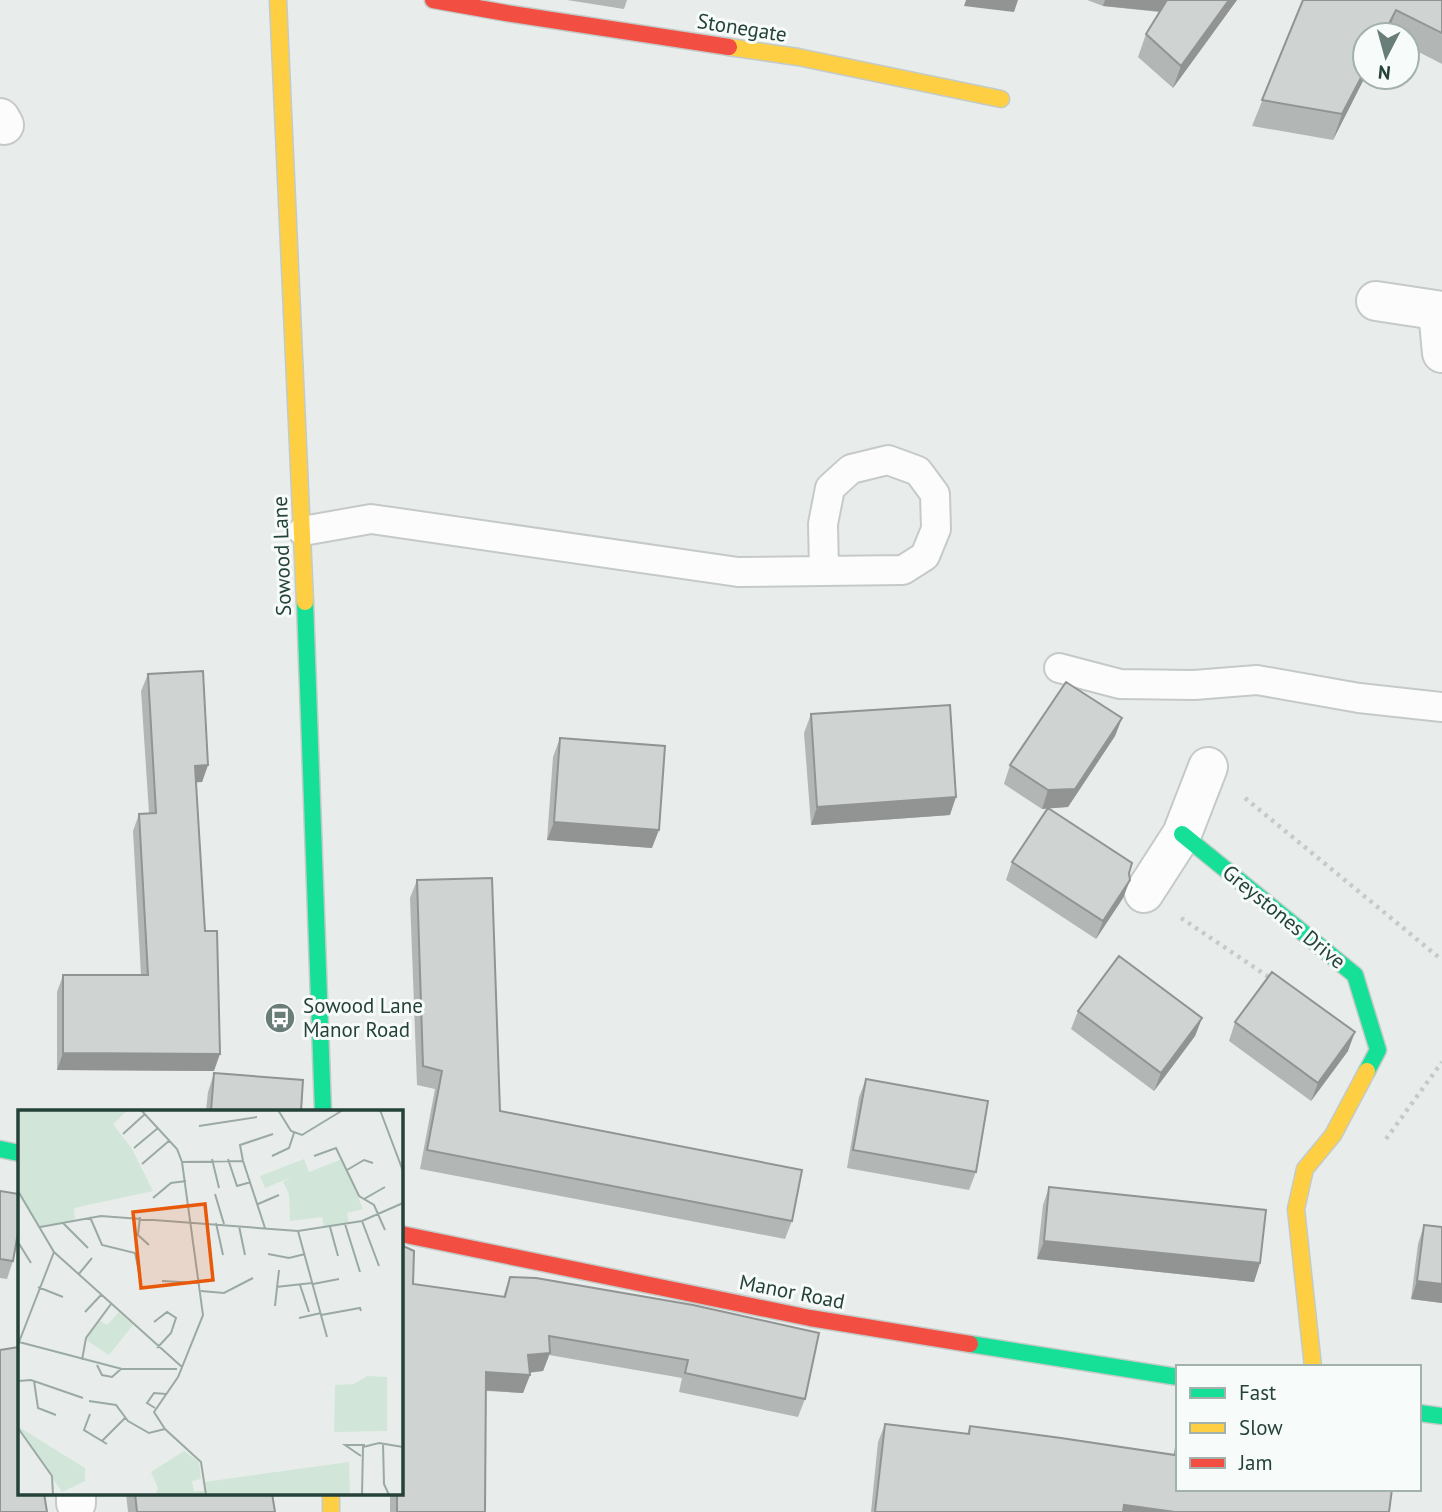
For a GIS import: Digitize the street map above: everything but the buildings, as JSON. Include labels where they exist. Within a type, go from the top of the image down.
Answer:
[{"type":"street","name":"Sowood Lane","points":[[278,0],[303,531],[323,1110]]},
{"type":"street","name":"Stonegate","points":[[433,0],[798,57],[1001,99]]},
{"type":"street","points":[[1376,301],[1440,311],[1442,353]]},
{"type":"street","points":[[1144,893],[1182,834],[1208,768]]},
{"type":"street","name":"Greystones Drive","points":[[1182,834],[1355,975],[1378,1050],[1334,1135],[1305,1169],[1296,1209],[1313,1365]]},
{"type":"street","points":[[0,1149],[18,1153]]},
{"type":"street","name":"Manor Road","points":[[402,1234],[810,1318],[1176,1377]]},
{"type":"street","points":[[1421,1413],[1442,1416]]},
{"type":"street","points":[[331,1494],[331,1512]]},
{"type":"lane","points":[[303,531],[371,519],[738,572],[903,570],[925,555],[936,528],[935,494],[918,471],[887,460],[851,469],[830,488],[822,524],[824,570]]},
{"type":"lane","points":[[1059,667],[1120,684],[1194,685],[1257,680],[1359,698],[1442,707]]},
{"type":"path","points":[[1208,768],[1442,960]]},
{"type":"path","points":[[1144,893],[1278,983]]},
{"type":"traffic: fast","points":[[305,602],[323,1110]]},
{"type":"traffic: fast","points":[[1182,834],[1355,975],[1378,1050],[1367,1071]]},
{"type":"traffic: fast","points":[[0,1149],[18,1153]]},
{"type":"traffic: fast","points":[[970,1344],[1176,1377]]},
{"type":"traffic: fast","points":[[1421,1413],[1442,1416]]},
{"type":"traffic: slow","points":[[278,0],[305,602]]},
{"type":"traffic: slow","points":[[729,47],[798,57],[1001,99]]},
{"type":"traffic: slow","points":[[1313,1365],[1296,1209],[1305,1169],[1333,1135],[1367,1071]]},
{"type":"traffic: slow","points":[[331,1494],[331,1512]]},
{"type":"traffic: jam","points":[[433,0],[729,47]]},
{"type":"traffic: jam","points":[[402,1234],[810,1318],[970,1344]]},
{"type":"place","name":"Sowood Lane Manor Road","points":[[280,1018]]}]
